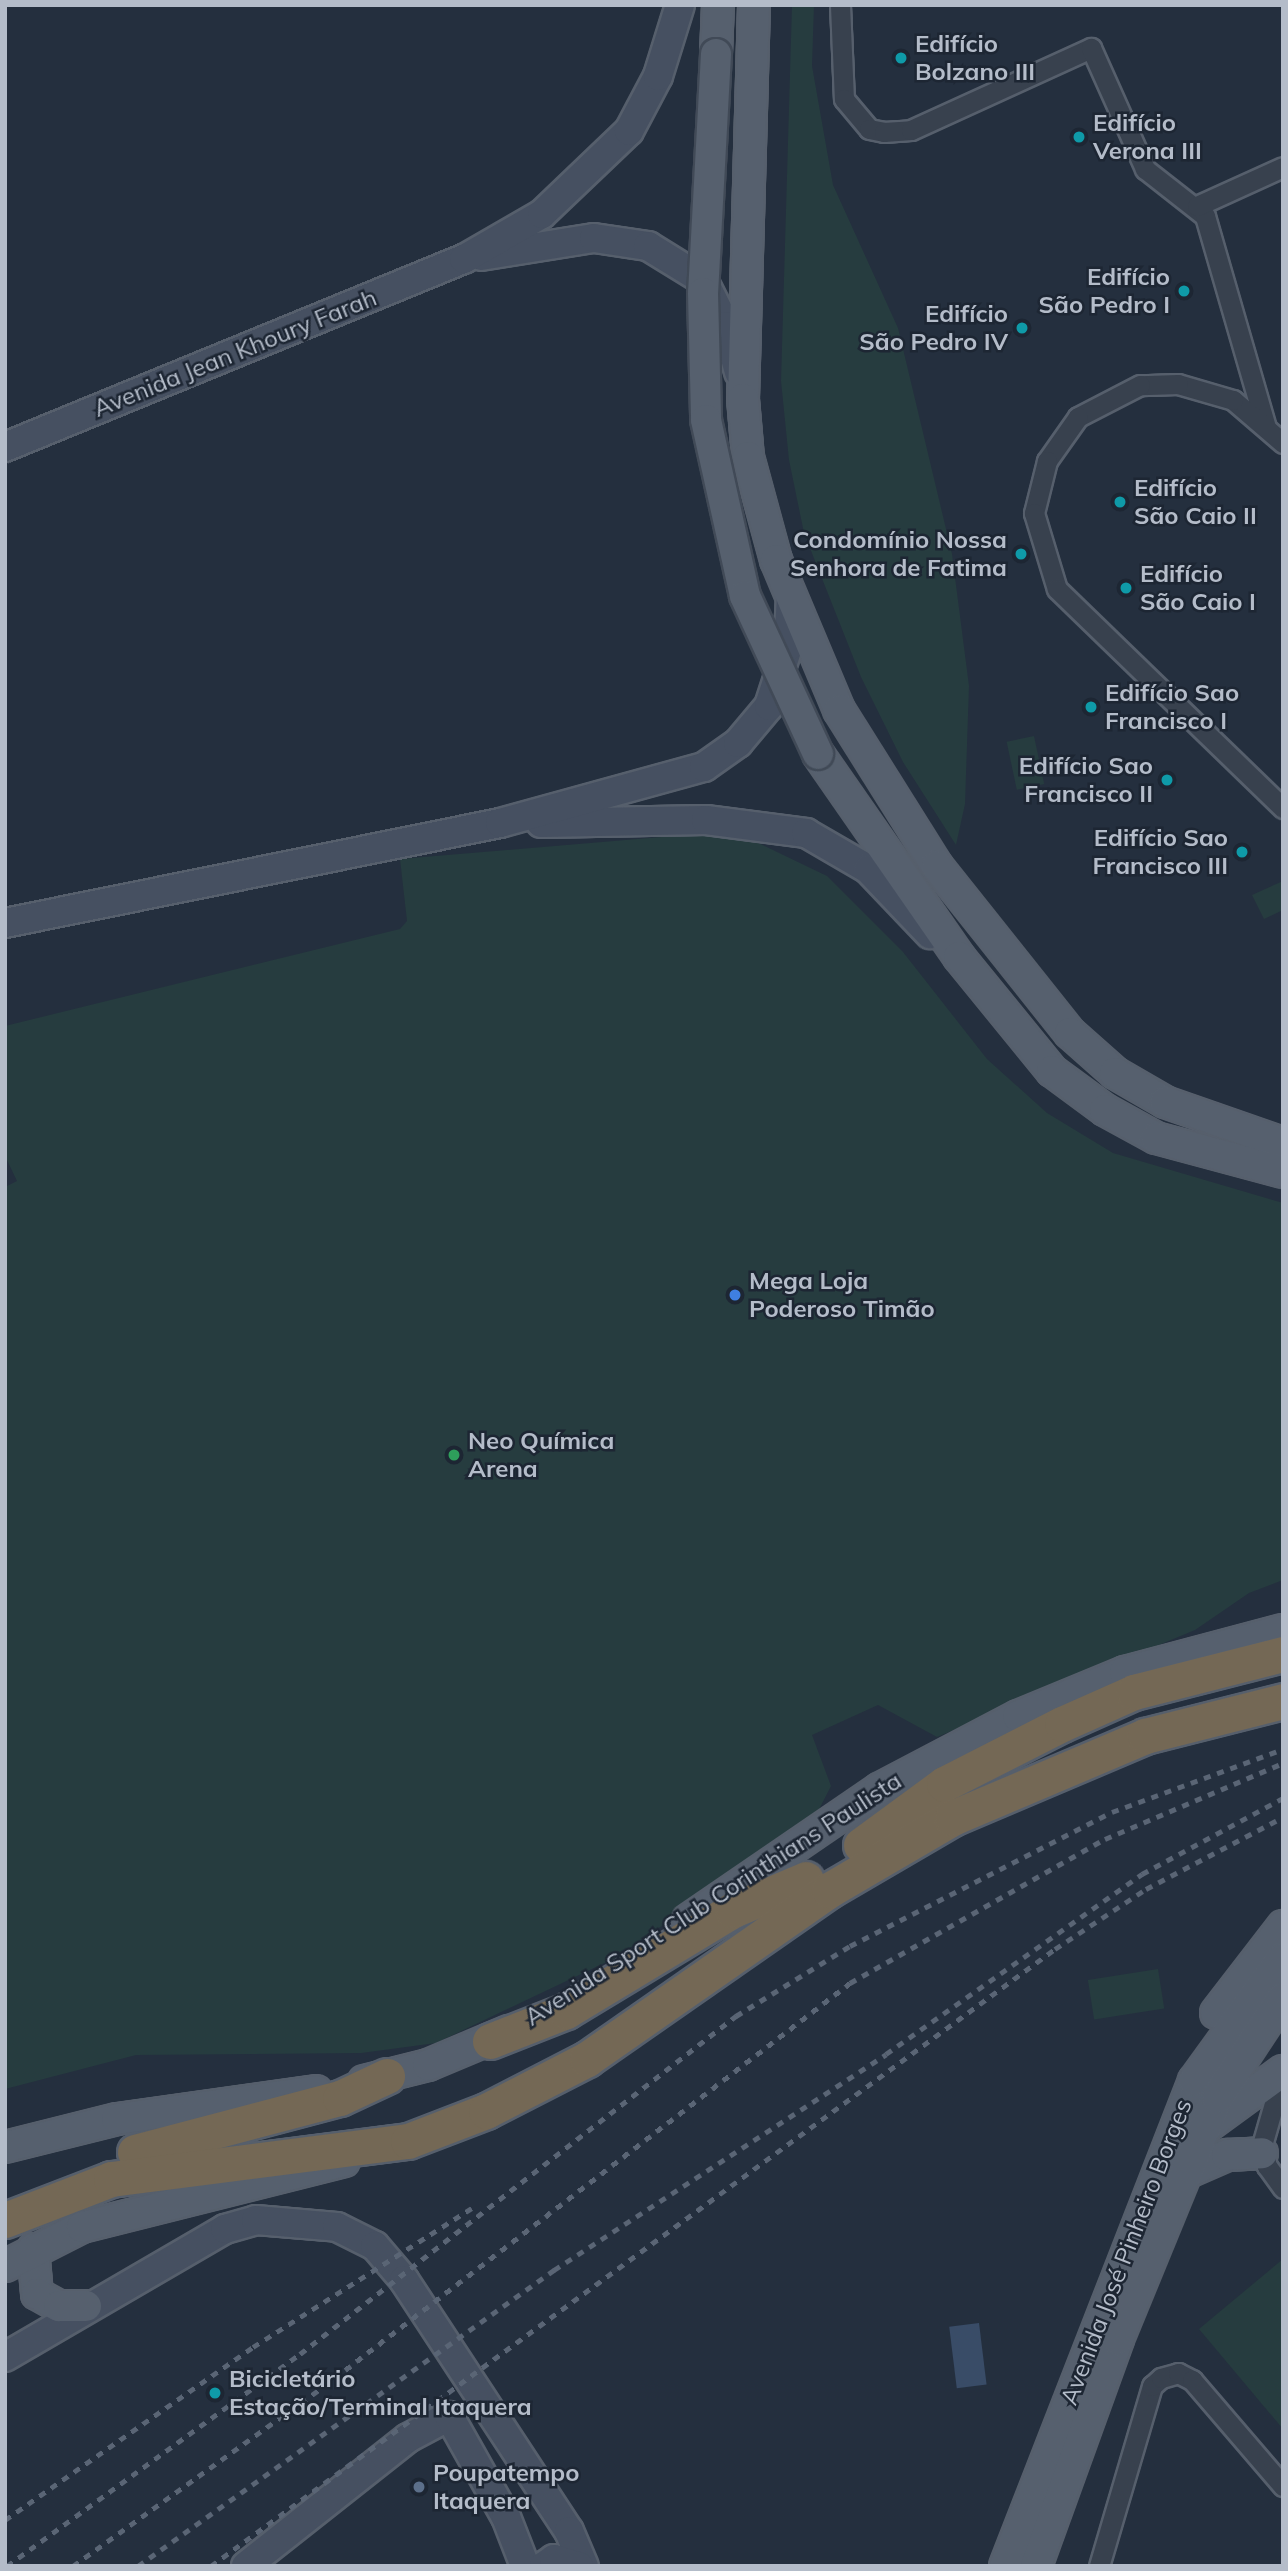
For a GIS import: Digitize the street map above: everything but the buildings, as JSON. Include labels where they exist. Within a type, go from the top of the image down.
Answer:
[{"type":"highway","points":[[861,1845],[989,1757],[1175,1679],[1283,1654]]},
{"type":"highway","name":"Avenida Sport Club Corinthians Paulista","points":[[5,2195],[48,2176],[135,2152],[318,2133],[478,2094],[572,2048],[806,1879],[861,1845],[1069,1743],[1283,1679]]},
{"type":"highway","points":[[5,2220],[111,2179],[408,2141],[486,2111],[587,2059],[829,1890],[988,1800],[1145,1736],[1283,1701]]},
{"type":"highway","points":[[490,2041],[566,2011],[733,1910],[806,1879]]},
{"type":"highway","points":[[135,2152],[340,2098],[387,2076]]},
{"type":"main road","points":[[718,5],[704,383],[714,471],[732,552],[797,716],[903,892],[959,957],[1031,1050],[1105,1110],[1188,1150],[1279,1165]]},
{"type":"main road","points":[[754,5],[743,399],[748,457],[791,597],[839,710],[886,794],[1037,997],[1115,1073],[1279,1165]]},
{"type":"main road","name":"Avenida Sport Club Corinthians Paulista","points":[[5,2147],[117,2119],[387,2076],[490,2041],[640,1953],[928,1761],[1125,1672],[1283,1630]]},
{"type":"main road","points":[[1205,2058],[1217,2012],[1283,1926]]},
{"type":"main road","name":"Avenida José Pinheiro Borges","points":[[1005,2566],[1205,2058],[1283,1958]]},
{"type":"main road","name":"Avenida José Pinheiro Borges","points":[[1036,2566],[1205,2128],[1249,2042],[1283,1998]]},
{"type":"main road","points":[[1205,2128],[1283,2071]]},
{"type":"main road","points":[[5,2266],[33,2249],[104,2221],[408,2141]]},
{"type":"main road","points":[[1186,2173],[1227,2155],[1262,2153]]},
{"type":"main road","points":[[33,2249],[37,2294],[59,2306],[86,2306]]},
{"type":"street","name":"Avenida Jean Khoury Farah","points":[[5,447],[464,259],[542,214],[629,131],[658,76],[680,5]]},
{"type":"street","points":[[840,5],[844,99],[869,129],[884,132],[911,130],[1091,48],[1145,169],[1197,206],[1219,254],[1266,428]]},
{"type":"street","points":[[1197,206],[1283,167]]},
{"type":"street","name":"Avenida Jean Khoury Farah","points":[[464,259],[594,238],[648,246],[677,260],[703,280],[715,301],[737,354],[743,399]]},
{"type":"street","points":[[1283,443],[1233,400],[1202,388],[1140,385],[1078,417],[1046,461],[1034,513],[1039,547],[1066,599],[1283,808]]},
{"type":"street","points":[[5,923],[500,823],[704,767],[757,724],[785,661],[791,597]]},
{"type":"street","points":[[500,823],[765,823],[838,846],[903,892]]},
{"type":"street","points":[[5,943],[97,905]]},
{"type":"street","points":[[1283,2071],[1262,2153],[1283,2188]]},
{"type":"street","points":[[5,2357],[86,2306],[203,2239],[256,2220],[318,2222],[363,2237],[414,2295],[569,2531],[582,2566]]},
{"type":"street","points":[[1099,2566],[1152,2386],[1161,2378],[1178,2373],[1192,2380],[1283,2486]]},
{"type":"street","points":[[246,2566],[408,2438],[449,2416],[506,2516],[525,2566]]},
{"type":"street","points":[[544,2566],[564,2559],[582,2566]]},
{"type":"green space","points":[[792,5],[814,5],[812,66],[833,185],[898,328],[952,554],[969,686],[965,804],[956,845],[903,762],[861,677],[804,533],[789,460],[781,381]]},
{"type":"green space","points":[[1034,736],[1044,784],[1017,790],[1007,742]]},
{"type":"green space","name":"Neo Química Arena","points":[[708,833],[754,841],[827,876],[903,952],[987,1059],[1047,1113],[1113,1153],[1283,1203],[1283,1580],[1249,1593],[1195,1630],[937,1737],[878,1705],[812,1735],[831,1786],[812,1823],[615,1958],[436,2043],[361,2053],[136,2055],[5,2089],[5,1187],[17,1181],[5,1156],[5,1026],[400,929],[407,921],[400,859]]},
{"type":"green space","points":[[1283,881],[1283,910],[1264,919],[1252,895]]},
{"type":"green space","points":[[1158,1969],[1164,2009],[1094,2020],[1088,1980]]},
{"type":"green space","points":[[1283,2259],[1283,2429],[1199,2329]]},
{"type":"water","points":[[979,2323],[987,2385],[957,2388],[949,2327]]},
{"type":"railway","points":[[7,2566],[300,2354],[736,2016],[850,1946],[1112,1812],[1283,1749]]},
{"type":"railway","points":[[73,2566],[323,2387],[850,1983],[1105,1839],[1283,1763]]},
{"type":"railway","points":[[138,2566],[554,2270],[886,2054],[1142,1874],[1283,1798]]},
{"type":"railway","points":[[211,2566],[1055,1949],[1146,1889],[1283,1817]]},
{"type":"railway","points":[[5,2520],[253,2347],[472,2208]]},
{"type":"place","name":"Edifício Bolzano III","points":[[901,58]]},
{"type":"place","name":"Edifício Verona III","points":[[1079,137]]},
{"type":"place","name":"Edifício São Pedro I","points":[[1184,291]]},
{"type":"place","name":"Edifício São Pedro IV","points":[[1022,328]]},
{"type":"place","name":"Edifício São Caio II","points":[[1120,502]]},
{"type":"place","name":"Condomínio Nossa Senhora de Fatima","points":[[1021,554]]},
{"type":"place","name":"Edifício São Caio I","points":[[1126,588]]},
{"type":"place","name":"Edifício Sao Francisco I","points":[[1091,707]]},
{"type":"place","name":"Edifício Sao Francisco II","points":[[1167,780]]},
{"type":"place","name":"Edifício Sao Francisco III","points":[[1242,852]]},
{"type":"place","name":"Mega Loja Poderoso Timão","points":[[735,1295]]},
{"type":"place","name":"Neo Química Arena","points":[[454,1455]]},
{"type":"place","name":"Bicicletário Estação/Terminal Itaquera","points":[[215,2393]]},
{"type":"place","name":"Poupatempo Itaquera","points":[[419,2487]]}]
